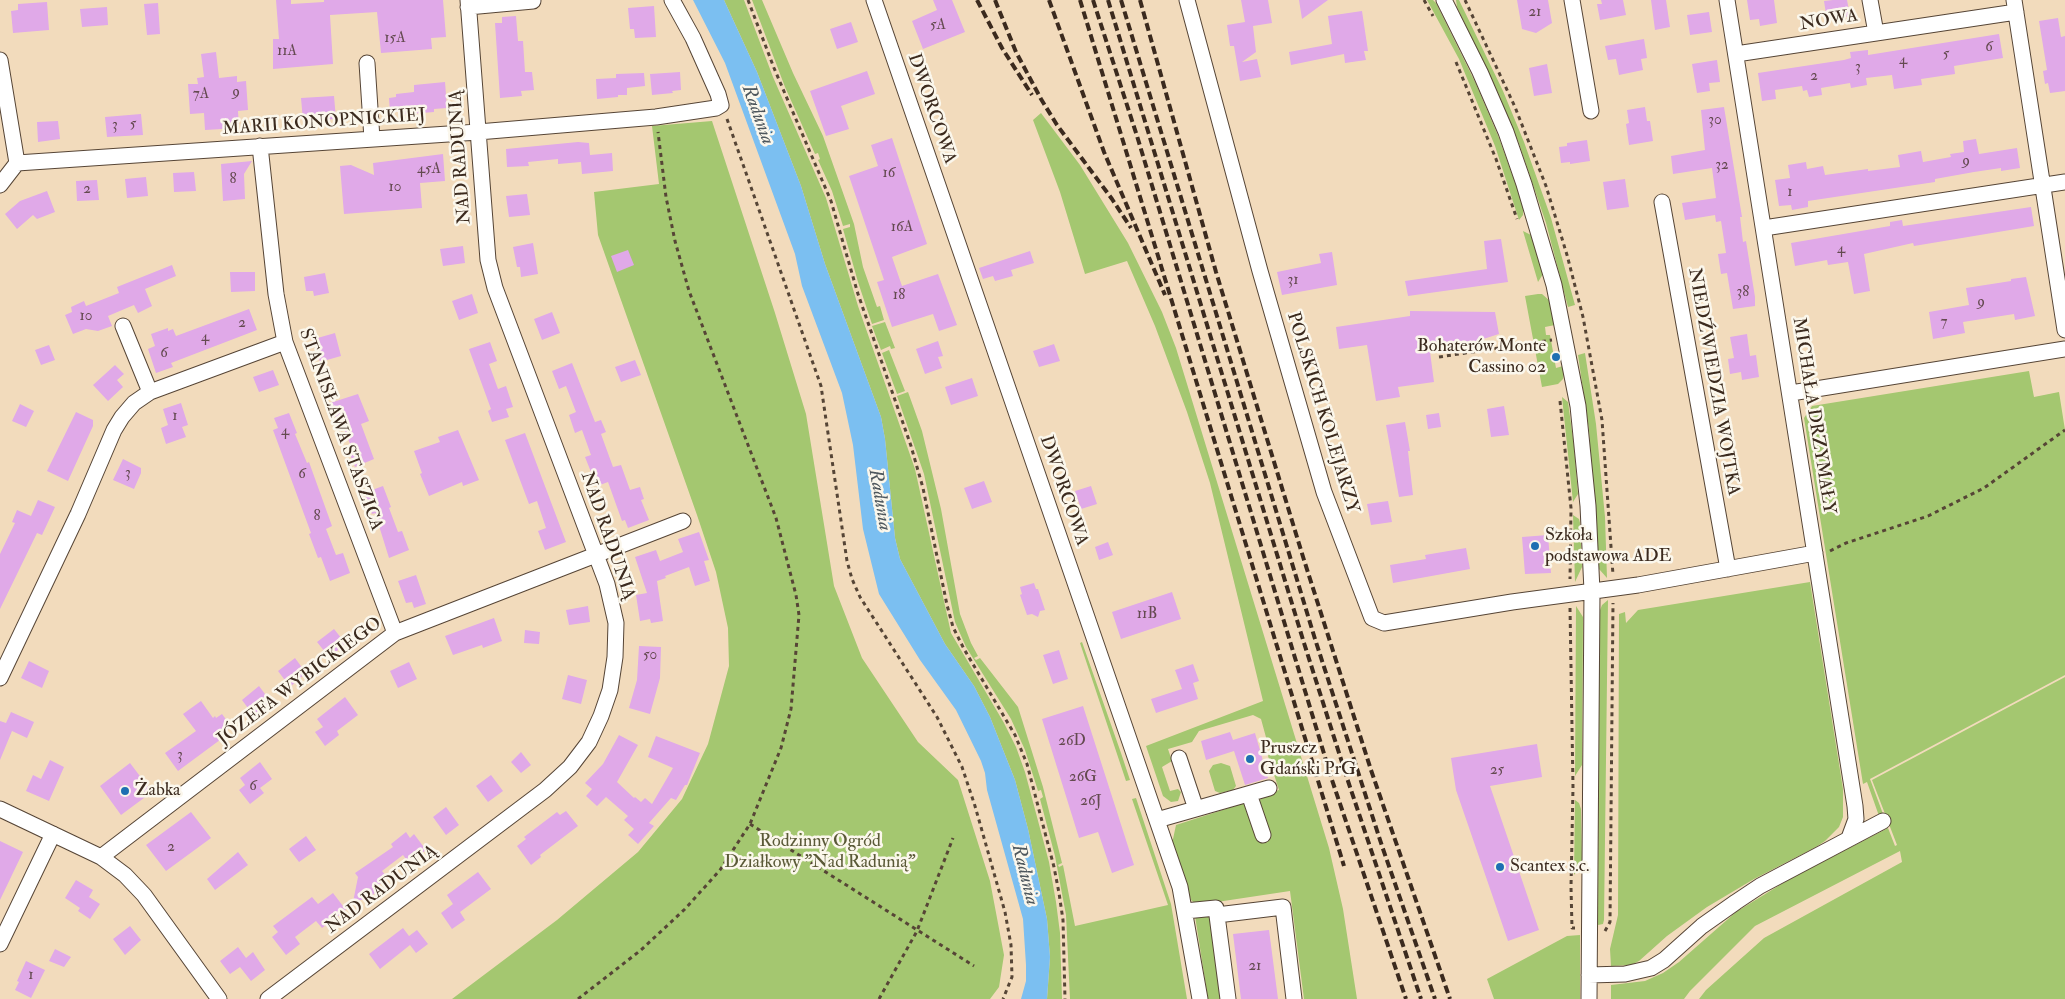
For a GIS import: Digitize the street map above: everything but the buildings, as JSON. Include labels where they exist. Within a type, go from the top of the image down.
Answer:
[{"type":"street","points":[[672,0],[693,38],[722,105]]},
{"type":"street","name":"DWORCOWA","points":[[874,0],[1180,887],[1200,999]]},
{"type":"street","name":"POLSKICH KOLEJARZY","points":[[1186,0],[1257,262],[1324,492],[1372,618],[1384,623],[1816,555]]},
{"type":"street","points":[[1444,0],[1480,72],[1506,132],[1524,184],[1547,260],[1567,346],[1578,406],[1588,506],[1592,591],[1589,999]]},
{"type":"street","points":[[1572,0],[1591,111]]},
{"type":"street","name":"MICHAŁA DRZYMAŁY","points":[[1728,0],[1855,806],[1856,819],[1849,838]]},
{"type":"street","points":[[1870,0],[1876,33]]},
{"type":"street","points":[[468,3],[533,2]]},
{"type":"street","name":"NAD RADUNIĄ","points":[[268,999],[545,790],[570,767],[589,742],[610,690],[615,657],[616,623],[607,584],[495,288],[488,260],[468,3]]},
{"type":"street","points":[[2015,6],[2065,330]]},
{"type":"street","name":"NOWA","points":[[1736,54],[1876,33],[2015,6]]},
{"type":"street","points":[[0,60],[16,163],[0,185]]},
{"type":"street","points":[[367,63],[372,138]]},
{"type":"street","name":"MARII KONOPNICKIEJ","points":[[16,163],[372,138],[657,122],[722,105]]},
{"type":"street","name":"STANISŁAWA STASZICA","points":[[260,146],[276,294],[285,342],[395,633]]},
{"type":"street","points":[[1764,228],[2065,182]]},
{"type":"street","name":"NIEDŹWIEDZIA WOJTKA","points":[[1662,202],[1728,569]]},
{"type":"street","points":[[124,326],[150,392]]},
{"type":"street","points":[[0,678],[78,514],[114,430],[134,403],[150,392],[285,342]]},
{"type":"street","points":[[1791,394],[2065,349]]},
{"type":"street","name":"JÓZEFA WYBICKIEGO","points":[[101,857],[395,633],[683,521]]},
{"type":"street","points":[[1179,758],[1196,809]]},
{"type":"street","points":[[1157,820],[1269,788]]},
{"type":"street","points":[[1250,794],[1263,836]]},
{"type":"street","points":[[0,809],[101,857],[124,875],[144,895],[219,999]]},
{"type":"street","points":[[1589,975],[1625,974],[1651,968],[1664,960],[1702,926],[1760,886],[1882,821]]},
{"type":"street","points":[[0,944],[53,834]]},
{"type":"street","points":[[1217,915],[1283,906],[1294,999]]},
{"type":"street","points":[[1185,911],[1216,908],[1228,999]]},
{"type":"path","points":[[748,0],[774,68],[831,201],[858,294],[911,446],[928,508],[951,622],[964,649],[1015,735],[1027,764],[1054,867],[1060,900],[1064,937],[1065,999]]},
{"type":"path","points":[[1424,0],[1433,17]]},
{"type":"path","points":[[1455,60],[1496,159],[1519,226]]},
{"type":"path","points":[[722,105],[821,386],[847,561],[852,579],[860,597],[937,717],[962,767],[975,806],[1005,912],[1011,945],[1012,977],[1003,999]]},
{"type":"path","points":[[578,999],[641,950],[685,909],[720,870],[750,824],[781,748],[791,709],[799,615],[796,595],[776,518],[689,291],[675,241],[657,122]]},
{"type":"path","points":[[1552,332],[1556,348]]},
{"type":"path","points":[[1438,357],[1554,340]]},
{"type":"path","points":[[1560,400],[1571,508],[1572,928],[1605,930]]},
{"type":"path","points":[[1816,555],[1928,516],[1984,488],[2065,430]]},
{"type":"path","points":[[750,824],[974,966]]},
{"type":"path","points":[[879,999],[917,931],[953,838]]},
{"type":"green space","points":[[724,0],[744,0],[773,77],[826,198],[858,306],[915,469],[951,633],[1004,723],[1016,747],[1025,772],[1049,862],[1056,902],[1060,933],[1062,999],[1047,999],[1050,957],[1047,919],[1028,829],[1015,780],[990,717],[974,686],[945,644],[900,559],[895,538],[881,417],[825,264],[801,186],[757,72]]},
{"type":"green space","points":[[752,0],[762,0],[793,73],[823,136],[854,224],[863,267],[877,307],[880,306],[884,320],[872,324],[843,229],[850,227],[850,224],[843,226],[832,191],[818,160],[820,159],[818,153],[815,154],[785,87]]},
{"type":"green space","points":[[1427,0],[1433,0],[1436,3],[1476,84],[1499,138],[1523,205],[1523,215],[1519,220],[1495,146],[1459,59]]},
{"type":"green space","points":[[1456,0],[1459,0],[1503,91],[1524,142],[1551,218],[1575,305],[1568,307],[1546,223],[1518,141],[1498,93],[1457,7]]},
{"type":"green space","points":[[1041,113],[1080,165],[1128,243],[1162,312],[1176,348],[1329,848],[1343,909],[1357,999],[1304,999],[1290,891],[1197,905],[1191,900],[1172,840],[1176,825],[1235,806],[1234,804],[1258,803],[1263,795],[1279,790],[1268,756],[1270,752],[1261,719],[1253,715],[1199,731],[1192,742],[1168,749],[1172,761],[1162,767],[1170,791],[1178,789],[1181,792],[1178,801],[1171,802],[1163,796],[1146,746],[1263,701],[1210,483],[1187,412],[1155,326],[1127,261],[1085,274],[1060,192],[1033,120]]},
{"type":"green space","name":"Rodzinny Ogród Działkowy \"Nad Radunią\"","points":[[712,121],[806,414],[834,586],[862,658],[918,742],[958,780],[990,881],[1004,955],[999,987],[990,999],[452,999],[557,920],[638,852],[682,799],[708,744],[729,666],[728,628],[716,572],[598,235],[594,192],[659,184],[652,126]]},
{"type":"green space","points":[[1523,231],[1533,236],[1543,274],[1538,282]]},
{"type":"green space","points":[[1542,294],[1550,301],[1555,325],[1545,327],[1546,335],[1550,335],[1556,368],[1563,366],[1564,374],[1563,379],[1558,384],[1542,387],[1525,296]]},
{"type":"green space","points":[[885,322],[895,348],[891,349],[890,346],[881,350],[872,326]]},
{"type":"green space","points":[[889,350],[905,391],[897,394],[882,353]]},
{"type":"green space","points":[[1585,353],[1596,424],[1605,517],[1607,578],[1599,569],[1598,564],[1589,430],[1578,355]]},
{"type":"green space","points":[[2029,371],[2034,397],[2059,392],[2065,430],[2065,675],[1870,779],[1883,814],[1879,816],[1867,782],[1863,784],[1804,418],[1812,406]]},
{"type":"green space","points":[[908,392],[922,431],[941,509],[960,614],[978,656],[974,658],[976,660],[980,658],[1018,707],[1043,787],[1062,863],[1058,865],[1059,867],[1063,865],[1075,926],[1168,905],[1132,799],[1136,798],[1171,904],[1187,999],[1070,999],[1066,915],[1055,856],[1040,799],[1043,797],[1041,790],[1038,791],[1025,750],[1011,719],[966,647],[955,622],[924,474],[897,396]]},
{"type":"green space","points":[[1562,397],[1568,402],[1574,446],[1578,494],[1573,502]]},
{"type":"green space","points":[[1573,515],[1579,519],[1580,523],[1582,567],[1575,582]]},
{"type":"green space","points":[[1810,582],[1843,789],[1843,817],[1839,827],[1816,847],[1754,879],[1707,907],[1667,936],[1639,961],[1631,965],[1611,966],[1610,949],[1618,915],[1619,614],[1625,612],[1626,623],[1638,610]]},
{"type":"green space","points":[[1608,600],[1604,920],[1603,924],[1598,925],[1599,613],[1602,605]]},
{"type":"green space","points":[[1576,606],[1583,617],[1582,765],[1575,776]]},
{"type":"green space","points":[[1082,642],[1130,780],[1126,781],[1080,643]]},
{"type":"green space","points":[[2065,677],[2065,999],[1699,999],[1706,990],[1764,938],[1902,862],[1900,851],[1755,926],[1684,999],[1611,999],[1611,985],[1645,981],[1663,973],[1679,962],[1736,912],[1788,880],[1888,828],[1895,846],[1897,845],[1872,780]]},
{"type":"green space","points":[[1221,763],[1230,766],[1236,786],[1233,790],[1220,793],[1215,791],[1209,771],[1213,765]]},
{"type":"green space","points":[[1575,800],[1579,803],[1581,809],[1582,863],[1574,875]]},
{"type":"green space","points":[[1205,915],[1211,919],[1221,999],[1208,999],[1195,916]]},
{"type":"green space","points":[[1580,935],[1580,999],[1494,999],[1487,979],[1567,936]]},
{"type":"water","name":"Radunia","points":[[693,0],[724,0],[757,72],[801,186],[825,264],[881,417],[895,538],[900,559],[945,644],[974,686],[990,717],[1015,780],[1028,829],[1047,919],[1050,957],[1047,999],[1021,999],[1026,981],[1023,919],[987,790],[985,773],[956,710],[920,660],[879,594],[863,529],[853,445],[842,393],[802,286],[795,254],[725,63]]},
{"type":"railway","points":[[977,0],[1002,48],[1032,95]]},
{"type":"railway","points":[[995,0],[1016,52],[1041,99],[1057,125],[1131,228]]},
{"type":"railway","points":[[1049,0],[1104,152],[1165,295]]},
{"type":"railway","points":[[1080,0],[1344,866]]},
{"type":"railway","points":[[1093,0],[1137,136],[1332,780],[1406,999]]},
{"type":"railway","points":[[1108,0],[1304,643],[1421,999]]},
{"type":"railway","points":[[1121,0],[1315,639],[1382,846],[1435,999]]},
{"type":"railway","points":[[1140,0],[1216,272],[1304,560],[1371,770],[1450,999]]},
{"type":"place","name":"Bohaterów Monte Cassino 02","points":[[1556,357]]},
{"type":"place","name":"Szkoła podstawowa ADE","points":[[1535,546]]},
{"type":"place","name":"Pruszcz Gdański PrG","points":[[1250,759]]},
{"type":"place","name":"Żabka","points":[[125,791]]},
{"type":"place","name":"Scantex s.c.","points":[[1500,867]]}]
